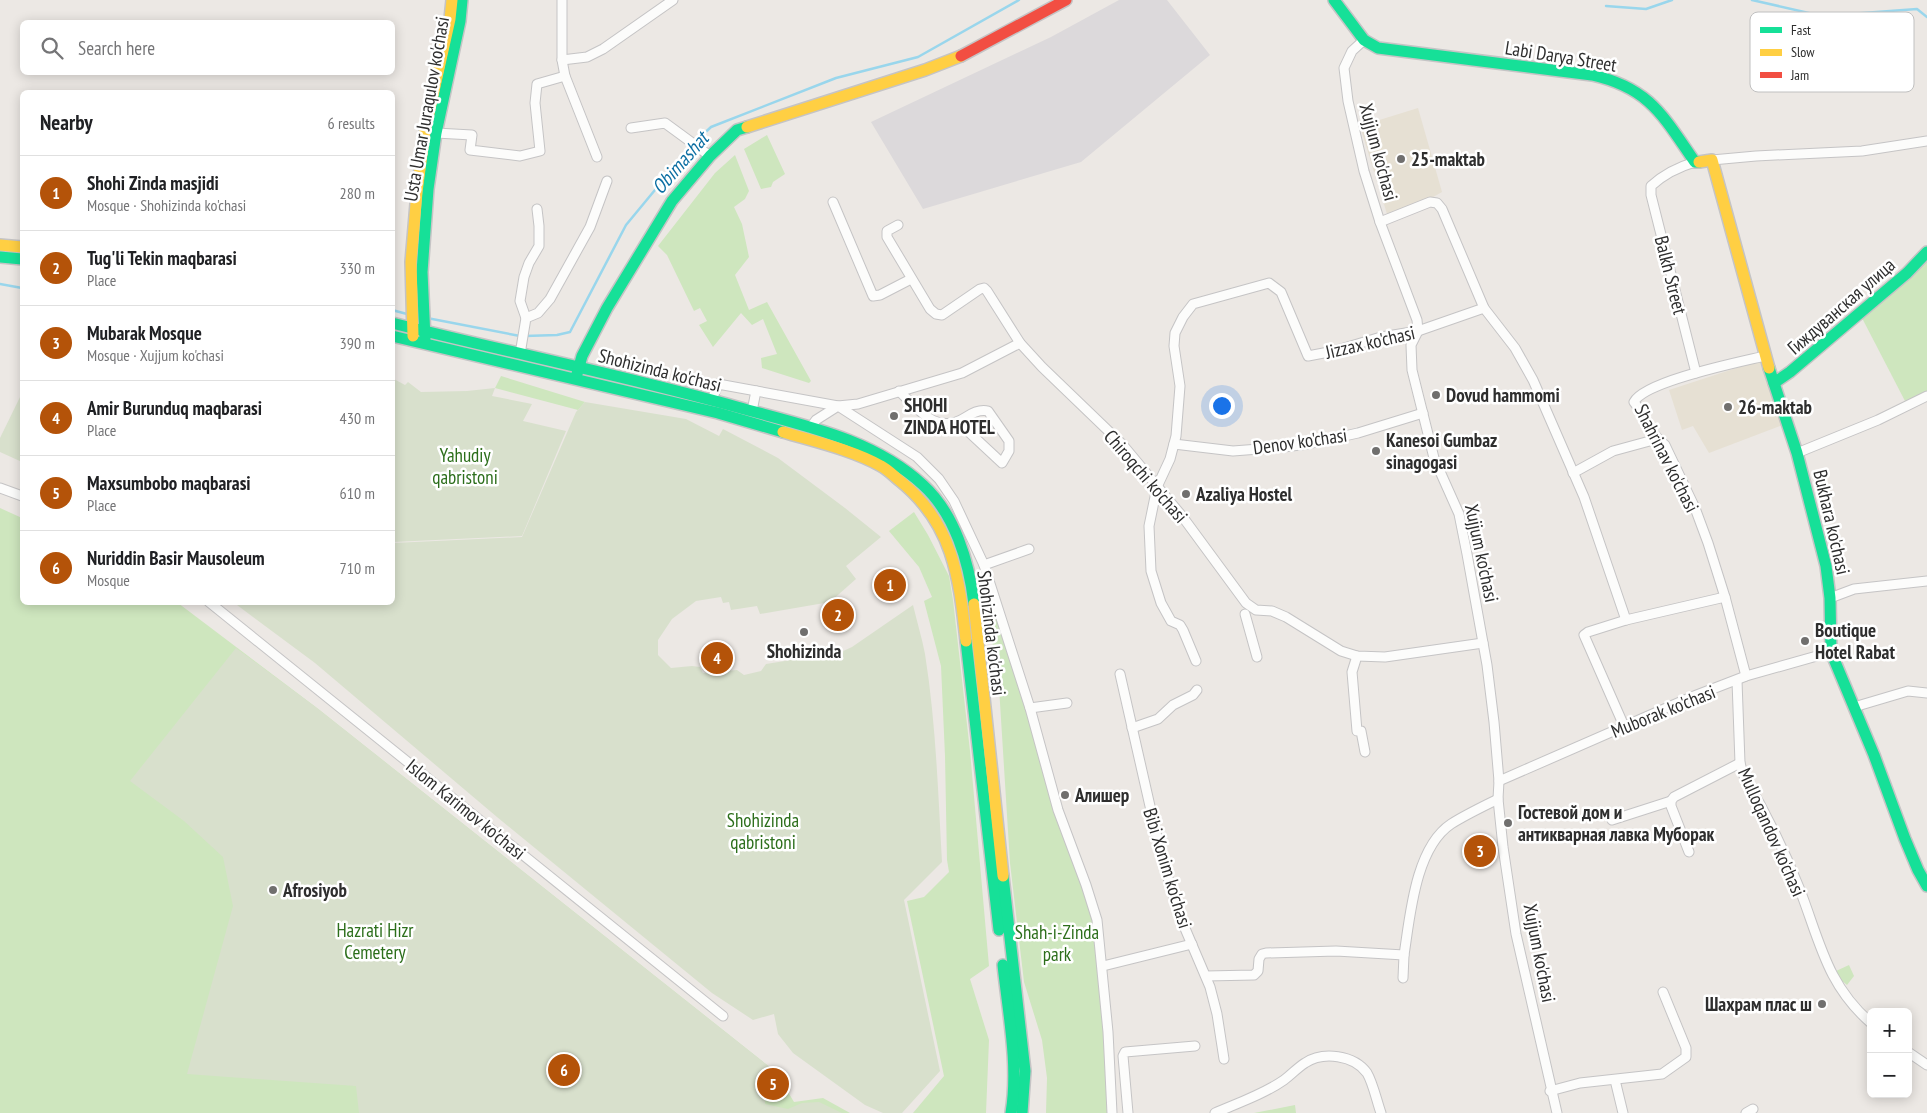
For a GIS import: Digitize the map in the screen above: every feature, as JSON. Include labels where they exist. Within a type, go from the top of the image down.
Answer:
[{"type":"main road","name":"Usta Umar Juraqulov ko'chasi","points":[[425,344],[420,330],[412,262],[417,192],[425,131],[450,19],[452,0]]},
{"type":"main road","name":"Usta Umar Juraqulov ko'chasi","points":[[413,341],[420,330],[422,262],[428,189],[436,133],[460,21],[462,0]]},
{"type":"main road","points":[[575,380],[582,356],[607,308],[672,202],[710,156],[737,130],[926,70],[963,55],[1066,0]]},
{"type":"main road","points":[[1334,0],[1364,40]]},
{"type":"main road","name":"Labi Darya Street","points":[[1364,40],[1378,48],[1592,75],[1618,81],[1640,93],[1653,104],[1695,162]]},
{"type":"main road","points":[[1695,162],[1712,160]]},
{"type":"main road","name":"Bukhara ko'chasi","points":[[1712,160],[1739,254],[1765,356],[1797,453],[1826,566],[1830,598],[1831,652],[1874,756],[1905,839],[1927,886]]},
{"type":"main road","points":[[0,245],[20,247]]},
{"type":"main road","name":"Гиждуванская улица","points":[[1774,382],[1790,372],[1900,279],[1927,252]]},
{"type":"main road","points":[[0,257],[20,259]]},
{"type":"main road","name":"Shohizinda ko'chasi","points":[[395,324],[712,400],[810,428],[874,450],[887,457],[925,487],[944,510],[967,568],[976,615],[980,673],[1025,1071],[1022,1113]]},
{"type":"main road","name":"Shohizinda ko'chasi","points":[[395,337],[718,413],[832,446],[881,466],[903,482],[923,501],[938,522],[953,560],[962,598],[972,705],[1002,947],[1013,1059],[1013,1101],[1011,1113]]},
{"type":"street","points":[[562,0],[562,60],[565,76],[597,157]]},
{"type":"street","points":[[562,60],[587,57],[603,49],[673,0]]},
{"type":"street","name":"Xujjum ko'chasi","points":[[1364,40],[1352,51],[1344,68],[1348,101],[1364,171],[1380,222],[1412,302],[1418,330],[1411,345],[1412,370],[1434,458],[1459,514],[1494,722],[1499,781],[1498,799],[1516,934],[1556,1113]]},
{"type":"street","points":[[436,133],[472,135],[470,150],[520,156],[540,151],[535,103],[537,84],[565,76]]},
{"type":"street","points":[[631,128],[665,123],[710,156]]},
{"type":"street","points":[[1712,160],[1862,151],[1927,140]]},
{"type":"street","name":"Balkh Street","points":[[1695,162],[1679,167],[1657,180],[1651,186],[1651,195],[1696,373]]},
{"type":"street","points":[[526,321],[538,313],[550,299],[590,227],[607,180]]},
{"type":"street","points":[[833,202],[874,296],[880,295],[911,279],[886,234],[898,225]]},
{"type":"street","points":[[1380,222],[1430,202],[1437,203],[1442,209],[1484,308],[1514,348],[1530,374],[1574,473],[1594,525],[1626,620]]},
{"type":"street","points":[[520,354],[526,321],[520,301],[529,263],[539,246],[537,209]]},
{"type":"street","name":"Chiroqchi ko'chasi","points":[[911,279],[930,309],[936,314],[942,315],[984,288],[1020,343],[1042,367],[1122,444],[1182,516],[1246,603],[1256,610],[1272,611],[1286,617],[1341,651],[1356,656],[1393,656],[1482,643]]},
{"type":"street","name":"Jizzax ko'chasi","points":[[1196,661],[1183,630],[1176,622],[1171,621],[1160,603],[1151,571],[1149,526],[1157,487],[1170,459],[1174,444],[1180,386],[1174,346],[1175,333],[1183,317],[1193,304],[1269,284],[1281,292],[1308,356],[1334,351],[1380,337],[1418,330],[1484,308]]},
{"type":"street","points":[[712,400],[718,384],[838,406],[858,404],[962,373],[1020,343]]},
{"type":"street","name":"Shahrinav ko'chasi","points":[[1746,676],[1725,597],[1695,508],[1665,445],[1657,439],[1644,415],[1634,402],[1647,391],[1696,373],[1765,356]]},
{"type":"street","points":[[752,411],[756,391]]},
{"type":"street","points":[[899,391],[918,410],[934,422],[946,425],[958,422],[982,410],[992,415],[1009,441],[1009,451],[1002,463],[958,422]]},
{"type":"street","points":[[1797,453],[1878,420],[1927,396]]},
{"type":"street","points":[[810,428],[816,420],[838,406]]},
{"type":"street","points":[[838,406],[917,457],[939,479],[954,501],[984,565],[1030,708],[1058,810],[1086,885],[1096,920],[1108,1032],[1112,1113]]},
{"type":"street","name":"Denov ko'chasi","points":[[1174,444],[1233,450],[1284,447],[1308,444],[1358,433],[1423,413]]},
{"type":"street","points":[[1574,473],[1614,451],[1657,439]]},
{"type":"street","points":[[0,488],[20,495]]},
{"type":"street","points":[[984,565],[1028,549]]},
{"type":"street","points":[[1830,598],[1854,589],[1876,585],[1927,581]]},
{"type":"street","points":[[1624,726],[1584,635],[1626,620],[1725,597]]},
{"type":"street","name":"Islom Karimov ko'chasi","points":[[213,605],[723,1016]]},
{"type":"street","points":[[1245,614],[1257,657]]},
{"type":"street","name":"Muborak ko'chasi","points":[[1499,781],[1689,698],[1746,676],[1831,652]]},
{"type":"street","points":[[1356,656],[1352,672],[1357,731],[1361,731],[1365,752]]},
{"type":"street","name":"Bibi Xonim ko'chasi","points":[[1120,674],[1162,859],[1181,919],[1206,976],[1217,1014],[1224,1059]]},
{"type":"street","name":"Mulloqandov ko'chasi","points":[[1737,681],[1740,763],[1743,774],[1780,839],[1832,978],[1854,1007],[1867,1019]]},
{"type":"street","points":[[1132,728],[1158,719],[1173,705],[1194,695],[1197,690]]},
{"type":"street","points":[[1854,707],[1908,691],[1927,693]]},
{"type":"street","points":[[1030,708],[1068,703]]},
{"type":"street","points":[[1612,820],[1671,801],[1674,797],[1740,763]]},
{"type":"street","points":[[1403,978],[1410,911],[1419,876],[1432,845],[1449,825],[1498,799]]},
{"type":"street","points":[[1671,801],[1671,806],[1689,852]]},
{"type":"street","points":[[1102,966],[1192,944]]},
{"type":"street","points":[[1206,976],[1254,975],[1258,971],[1259,959],[1262,954],[1266,953],[1336,951],[1404,955]]},
{"type":"street","points":[[1550,1091],[1580,1083],[1662,1074],[1686,1057],[1686,1048],[1663,992]]},
{"type":"street","points":[[1128,1113],[1123,1056],[1125,1052],[1195,1046]]},
{"type":"street","points":[[1909,1053],[1927,1065]]},
{"type":"street","points":[[1215,1113],[1284,1080],[1306,1062],[1317,1057],[1328,1056],[1339,1056],[1352,1061],[1365,1071],[1369,1076],[1381,1113]]},
{"type":"street","points":[[1614,1080],[1623,1113]]},
{"type":"shaded area","points":[[1119,0],[1167,0],[1210,55],[1081,162],[923,209],[871,122],[1051,37]]},
{"type":"shaded area","name":"25-maktab","points":[[1418,108],[1442,192],[1419,205],[1387,214],[1360,126]]},
{"type":"shaded area","name":"26-maktab","points":[[1767,358],[1788,423],[1709,453],[1693,426],[1682,430],[1669,390]]},
{"type":"green space","points":[[767,135],[785,174],[773,182],[771,187],[761,189],[744,149]]},
{"type":"green space","points":[[735,155],[749,191],[745,199],[734,207],[742,224],[749,257],[735,275],[749,310],[767,302],[811,381],[809,383],[762,368],[761,358],[777,354],[763,319],[752,325],[741,313],[713,347],[699,325],[707,321],[700,308],[694,311],[667,255],[658,246],[715,173]]},
{"type":"green space","points":[[1927,257],[1927,392],[1905,401],[1862,318]]},
{"type":"green space","points":[[501,376],[585,402],[578,410],[495,388]]},
{"type":"green space","name":"Yahudiy qabristoni","points":[[395,380],[405,385],[408,382],[421,392],[495,388],[492,396],[532,404],[523,421],[566,431],[522,536],[395,542]]},
{"type":"green space","points":[[20,397],[20,461],[0,452],[0,438]]},
{"type":"green space","name":"Shohizinda qabristoni","points":[[585,402],[686,419],[719,436],[723,429],[778,458],[881,537],[846,566],[856,579],[830,602],[760,614],[757,606],[731,610],[729,602],[723,603],[721,597],[696,601],[672,619],[658,640],[658,655],[671,668],[700,667],[703,673],[737,670],[744,675],[761,671],[766,664],[841,652],[852,647],[913,605],[925,654],[932,706],[942,862],[904,900],[940,1071],[902,1113],[883,1113],[865,1105],[793,1053],[778,1034],[774,1014],[753,1020],[712,993],[497,817],[315,663],[237,605],[395,605],[395,543],[522,537],[576,412]]},
{"type":"green space","name":"Afrosiyob","points":[[0,508],[20,517],[20,605],[181,605],[317,708],[776,1072],[794,1102],[823,1098],[850,1113],[0,1113]]},
{"type":"green space","points":[[914,512],[949,576],[953,600],[970,751],[989,966],[970,979],[989,1040],[986,1113],[913,1113],[944,1076],[907,901],[924,897],[949,872],[947,860],[941,666],[924,601],[932,597],[919,567],[889,531]]},
{"type":"green space","name":"Shah-i-Zinda park","points":[[1000,616],[1091,914],[1105,1026],[1107,1113],[1046,1113],[1047,1078],[1042,1040],[1024,982],[1010,863],[999,687],[989,619]]},
{"type":"green space","name":"Hazrati Hizr Cemetery","points":[[236,648],[317,708],[776,1072],[760,1083],[765,1090],[765,1104],[788,1109],[802,1103],[819,1102],[842,1113],[359,1113],[356,1086],[187,1074],[233,906],[223,857],[184,821],[130,781]]},
{"type":"green space","points":[[1849,965],[1854,976],[1847,985],[1841,980],[1836,971]]},
{"type":"green space","points":[[1295,1105],[1296,1113],[1254,1113]]},
{"type":"waterway","name":"Obimashat","points":[[525,336],[557,335],[570,332],[626,225],[693,144],[711,127],[836,78],[918,57],[1019,0]]},
{"type":"waterway","points":[[1606,6],[1646,9],[1672,0]]},
{"type":"waterway","points":[[1752,0],[1804,12]]},
{"type":"waterway","points":[[1876,12],[1917,9],[1927,17]]},
{"type":"waterway","name":"Obimashat","points":[[0,284],[20,288]]},
{"type":"waterway","name":"Obimashat","points":[[395,311],[407,314]]},
{"type":"waterway","name":"Obimashat","points":[[427,318],[520,336]]},
{"type":"traffic: fast","points":[[425,339],[422,272],[428,189],[436,133],[460,21],[462,0]]},
{"type":"traffic: fast","points":[[1334,0],[1364,40],[1378,48],[1592,75],[1628,88],[1642,96],[1653,106],[1674,131],[1695,162],[1699,162]]},
{"type":"traffic: fast","points":[[577,374],[582,356],[607,308],[672,201],[710,156],[737,130],[747,127]]},
{"type":"traffic: fast","points":[[1774,383],[1790,372],[1907,273],[1927,252]]},
{"type":"traffic: fast","points":[[0,257],[20,259]]},
{"type":"traffic: fast","points":[[395,324],[694,395],[811,427],[859,444],[903,469],[923,485],[944,510],[959,540],[972,588],[974,604]]},
{"type":"traffic: fast","points":[[395,337],[718,413],[783,432]]},
{"type":"traffic: fast","points":[[1769,368],[1797,453],[1826,566],[1830,598],[1831,652],[1874,755],[1905,839],[1927,886]]},
{"type":"traffic: fast","points":[[966,641],[999,930]]},
{"type":"traffic: fast","points":[[1003,876],[1025,1071],[1022,1113]]},
{"type":"traffic: fast","points":[[1003,965],[1010,1020],[1014,1076],[1011,1113]]},
{"type":"traffic: slow","points":[[413,336],[411,262],[417,192],[425,131],[450,19],[452,0]]},
{"type":"traffic: slow","points":[[747,127],[925,70],[961,56]]},
{"type":"traffic: slow","points":[[1699,162],[1712,160],[1769,368]]},
{"type":"traffic: slow","points":[[0,245],[20,247]]},
{"type":"traffic: slow","points":[[783,432],[833,446],[870,460],[888,470],[917,497],[931,514],[950,552],[960,594],[966,641]]},
{"type":"traffic: slow","points":[[974,604],[1003,876]]},
{"type":"traffic: jam","points":[[961,56],[1066,0]]},
{"type":"place","name":"25-maktab","points":[[1401,159]]},
{"type":"place","name":"Dovud hammomi","points":[[1436,395]]},
{"type":"place","name":"26-maktab","points":[[1728,407]]},
{"type":"place","name":"SHOHI ZINDA HOTEL","points":[[894,416]]},
{"type":"place","name":"Kanesoi Gumbaz sinagogasi","points":[[1376,451]]},
{"type":"place","name":"Azaliya Hostel","points":[[1186,494]]},
{"type":"place","name":"Shohi Zinda masjidi","points":[[890,585]]},
{"type":"place","name":"Tug'li Tekin maqbarasi","points":[[838,615]]},
{"type":"place","name":"Shohizinda","points":[[804,632]]},
{"type":"place","name":"Boutique Hotel Rabat","points":[[1805,641]]},
{"type":"place","name":"Amir Burunduq maqbarasi","points":[[717,658]]},
{"type":"place","name":"Алишер","points":[[1065,795]]},
{"type":"place","name":"Гостевой дом и антикварная лавка Муборак","points":[[1508,823]]},
{"type":"place","name":"Mubarak Mosque","points":[[1480,851]]},
{"type":"place","name":"Afrosiyob","points":[[273,890]]},
{"type":"place","name":"Шахрам плас ш","points":[[1822,1004]]},
{"type":"place","name":"Nuriddin Basir Mausoleum","points":[[564,1070]]},
{"type":"place","name":"Maxsumbobo maqbarasi","points":[[773,1084]]}]
